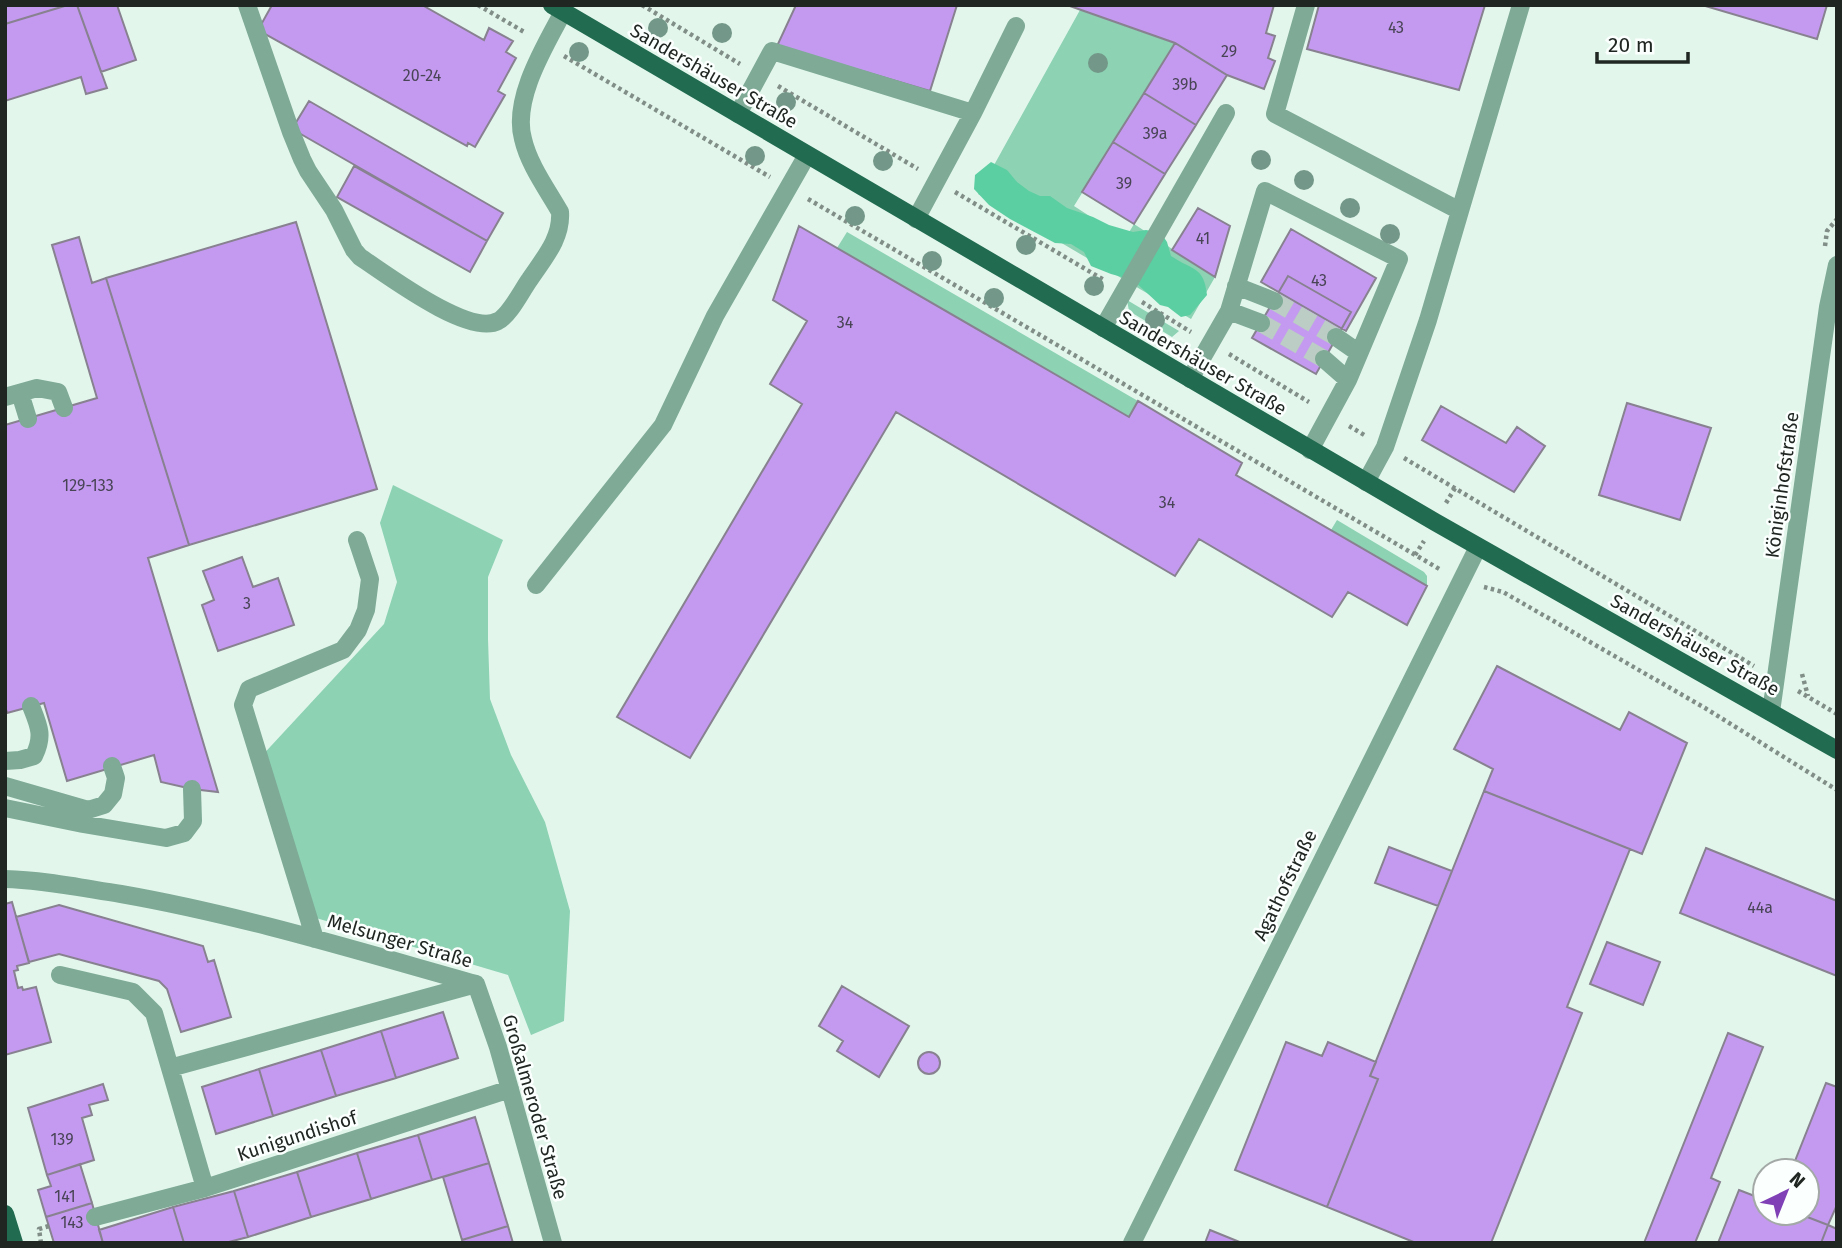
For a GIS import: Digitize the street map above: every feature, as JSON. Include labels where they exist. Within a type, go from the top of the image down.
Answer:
[{"type":"main road","name":"Sandershäuser Straße","points":[[558,8],[1310,450],[1837,750]]},
{"type":"main road","points":[[5,1214],[14,1243]]},
{"type":"street","points":[[247,5],[308,171],[334,210],[354,250],[360,257],[436,307],[472,322],[490,324],[504,317],[556,240],[561,222],[560,212],[527,154],[520,124],[532,75],[558,8]]},
{"type":"street","points":[[1306,5],[1275,114],[1460,211]]},
{"type":"street","points":[[1366,482],[1385,447],[1427,320],[1521,5]]},
{"type":"street","points":[[916,219],[1016,26]]},
{"type":"street","points":[[738,114],[772,51],[973,113]]},
{"type":"street","points":[[1103,328],[1226,113]]},
{"type":"street","points":[[536,585],[663,425],[715,316],[807,155]]},
{"type":"street","points":[[1190,379],[1229,310],[1265,191],[1399,259],[1348,380],[1310,450]]},
{"type":"street","name":"Königinhofstraße","points":[[1771,712],[1833,308],[1837,265]]},
{"type":"street","points":[[1236,286],[1274,300]]},
{"type":"street","points":[[1229,310],[1261,323]]},
{"type":"street","points":[[1336,337],[1359,353]]},
{"type":"street","points":[[1324,359],[1348,380]]},
{"type":"street","points":[[29,419],[13,395],[37,388],[58,392],[64,408]]},
{"type":"street","points":[[315,939],[243,705],[249,688],[343,650],[358,630],[366,610],[370,579],[357,540]]},
{"type":"street","name":"Agathofstraße","points":[[1132,1243],[1478,547]]},
{"type":"street","points":[[5,761],[34,756],[40,745],[40,729],[31,706]]},
{"type":"street","points":[[5,786],[88,810],[104,805],[113,794],[116,778],[112,766]]},
{"type":"street","points":[[5,808],[166,838],[184,834],[193,821],[192,789]]},
{"type":"street","name":"Melsunger Straße","points":[[5,879],[29,879],[162,902],[315,939],[476,984]]},
{"type":"street","points":[[60,975],[133,992],[154,1013],[205,1188]]},
{"type":"street","name":"Melsunger Straße","points":[[170,1068],[476,984]]},
{"type":"street","name":"Großalmeroder Straße","points":[[476,984],[498,1047],[553,1243]]},
{"type":"street","name":"Kunigundishof","points":[[96,1217],[205,1188],[510,1089]]},
{"type":"path","points":[[1141,394],[1460,581],[1503,592],[1706,708],[1837,790]]},
{"type":"path","points":[[1808,697],[1837,714]]},
{"type":"path","points":[[41,1243],[40,1229],[49,1226]]},
{"type":"green space","points":[[1080,10],[1175,43],[1074,206],[1125,239],[1134,224],[1215,277],[1191,319],[978,194]]},
{"type":"green space","points":[[991,162],[1007,170],[1029,191],[1040,196],[1050,196],[1067,208],[1133,232],[1146,230],[1161,233],[1171,256],[1200,274],[1207,295],[1190,315],[1181,317],[1168,307],[1160,305],[1133,280],[1091,266],[1084,252],[1071,244],[1055,243],[1010,219],[989,205],[974,189],[975,175]]},
{"type":"green space","points":[[847,232],[1138,401],[1129,417],[837,248]]},
{"type":"green space","points":[[1127,300],[1179,331],[1172,337],[1129,311]]},
{"type":"green space","points":[[393,485],[503,540],[488,577],[490,699],[511,755],[545,822],[570,911],[564,1021],[531,1035],[508,975],[306,915],[258,760],[384,624],[397,582],[380,523]]},
{"type":"green space","points":[[1337,520],[1424,572],[1427,586],[1331,530]]},
{"type":"building","points":[[5,5],[68,5],[5,24]]},
{"type":"building","points":[[68,5],[77,5],[107,88],[86,94],[81,77],[5,101],[5,24]]},
{"type":"building","points":[[77,5],[117,5],[136,60],[101,72]]},
{"type":"building","points":[[272,5],[422,5],[484,40],[489,28],[513,41],[506,52],[516,58],[498,91],[505,95],[475,147],[468,143],[467,146],[258,30]]},
{"type":"building","points":[[796,5],[957,5],[930,91],[777,46]]},
{"type":"building","points":[[1067,5],[1274,5],[1266,33],[1275,36],[1268,58],[1275,61],[1264,89],[1227,75],[1175,43]]},
{"type":"building","points":[[1319,5],[1485,5],[1459,90],[1307,49]]},
{"type":"building","points":[[1702,5],[1827,5],[1817,39]]},
{"type":"building","points":[[1175,43],[1227,75],[1196,125],[1144,93]]},
{"type":"building","points":[[1144,93],[1196,125],[1165,174],[1113,142]]},
{"type":"building","points":[[309,101],[503,213],[487,241],[292,129]]},
{"type":"building","points":[[1113,142],[1165,174],[1134,224],[1082,192]]},
{"type":"building","points":[[354,166],[487,241],[470,272],[337,197]]},
{"type":"building","points":[[1198,208],[1230,226],[1215,277],[1172,250]]},
{"type":"building","points":[[296,222],[377,489],[189,545],[106,278]]},
{"type":"building","points":[[799,226],[1129,417],[1138,401],[1242,463],[1236,475],[1427,586],[1407,625],[1348,592],[1332,617],[1199,539],[1175,576],[896,412],[690,758],[617,717],[802,404],[770,384],[807,321],[773,300]]},
{"type":"building","points":[[1291,229],[1376,278],[1346,331],[1261,282]]},
{"type":"building","points":[[79,237],[92,283],[106,278],[189,545],[148,558],[218,792],[161,782],[154,755],[67,781],[44,703],[7,713],[5,706],[5,425],[97,398],[52,245]]},
{"type":"building","points":[[1288,276],[1351,312],[1316,374],[1252,338]]},
{"type":"building","points":[[1627,403],[1711,428],[1680,520],[1599,495]]},
{"type":"building","points":[[1441,406],[1506,443],[1517,427],[1545,446],[1514,492],[1422,440]]},
{"type":"building","points":[[242,557],[253,587],[278,578],[294,625],[218,651],[202,605],[214,600],[203,571]]},
{"type":"building","points":[[1497,666],[1620,730],[1629,712],[1687,743],[1642,854],[1484,791],[1493,769],[1454,749]]},
{"type":"building","points":[[1484,791],[1630,849],[1567,1007],[1582,1013],[1491,1243],[1416,1243],[1327,1207],[1378,1079],[1370,1076]]},
{"type":"building","points":[[1389,847],[1452,871],[1438,906],[1375,883]]},
{"type":"building","points":[[1706,848],[1837,901],[1837,976],[1680,913]]},
{"type":"building","points":[[12,902],[29,963],[17,966],[18,970],[14,971],[18,988],[22,987],[23,990],[36,987],[51,1042],[5,1055],[5,904]]},
{"type":"building","points":[[59,905],[203,946],[208,962],[214,960],[231,1017],[181,1032],[167,989],[159,981],[59,954],[29,962],[16,917]]},
{"type":"building","points":[[1607,942],[1660,962],[1643,1005],[1590,984]]},
{"type":"building","points":[[842,986],[909,1026],[879,1077],[837,1051],[843,1041],[819,1026]]},
{"type":"building","points":[[443,1012],[458,1058],[396,1078],[381,1031]]},
{"type":"building","points":[[381,1031],[396,1078],[336,1096],[321,1050]]},
{"type":"building","points":[[1728,1033],[1763,1047],[1711,1178],[1720,1182],[1695,1243],[1644,1243]]},
{"type":"building","points":[[1286,1042],[1322,1056],[1328,1042],[1376,1062],[1370,1076],[1378,1079],[1327,1207],[1235,1170]]},
{"type":"building","points":[[321,1050],[336,1096],[273,1116],[259,1069]]},
{"type":"building","points":[[929,1052],[937,1055],[940,1063],[937,1071],[929,1074],[921,1071],[918,1063],[921,1055]]},
{"type":"building","points":[[259,1069],[273,1116],[216,1134],[202,1087]]},
{"type":"building","points":[[1826,1083],[1837,1087],[1837,1205],[1828,1225],[1821,1222],[1821,1157],[1797,1157]]},
{"type":"building","points":[[103,1084],[108,1100],[89,1105],[92,1115],[82,1118],[94,1160],[47,1175],[28,1108]]},
{"type":"building","points":[[475,1117],[489,1163],[432,1180],[418,1135]]},
{"type":"building","points":[[418,1135],[432,1180],[371,1199],[357,1153]]},
{"type":"building","points":[[357,1153],[371,1199],[311,1217],[297,1172]]},
{"type":"building","points":[[489,1163],[508,1226],[462,1240],[443,1177]]},
{"type":"building","points":[[80,1164],[92,1203],[46,1217],[38,1190],[51,1186],[47,1175]]},
{"type":"building","points":[[297,1172],[311,1217],[248,1237],[234,1191]]},
{"type":"building","points":[[1739,1190],[1751,1195],[1751,1227],[1821,1227],[1821,1222],[1828,1225],[1821,1243],[1718,1243]]},
{"type":"building","points":[[234,1191],[248,1237],[225,1243],[184,1243],[173,1207]]},
{"type":"building","points":[[92,1203],[103,1243],[54,1243],[46,1217]]},
{"type":"building","points":[[173,1207],[184,1243],[103,1243],[99,1230]]},
{"type":"building","points":[[1828,1225],[1837,1229],[1837,1243],[1821,1243]]},
{"type":"building","points":[[508,1226],[513,1243],[463,1243],[462,1240]]},
{"type":"building","points":[[1210,1230],[1242,1243],[1205,1243]]},
{"type":"tunnel","points":[[1274,301],[1336,337]]},
{"type":"tunnel","points":[[1261,323],[1324,359]]}]
